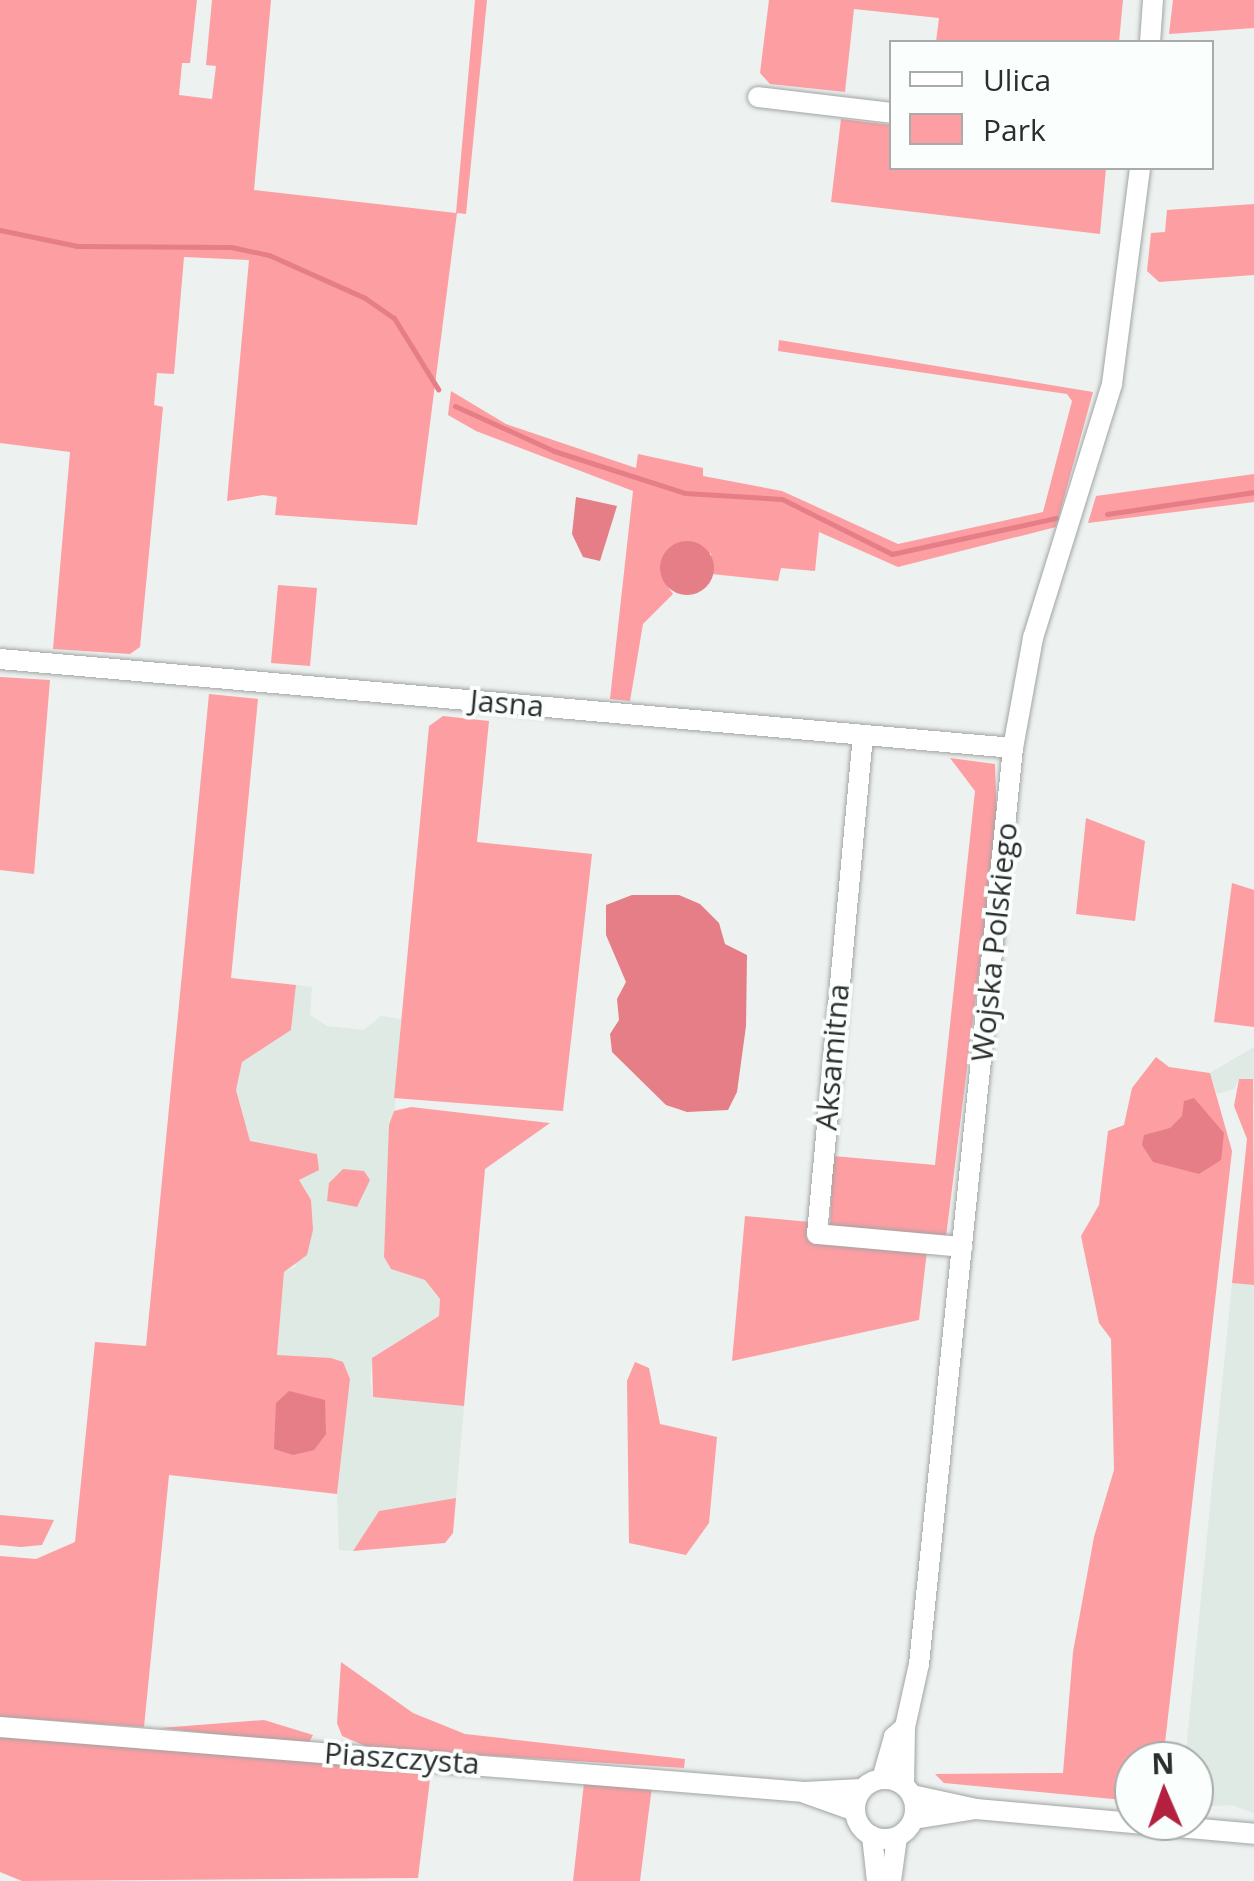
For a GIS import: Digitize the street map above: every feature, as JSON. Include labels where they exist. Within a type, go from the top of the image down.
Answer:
[{"type":"street","points":[[1150,40],[1153,0]]},
{"type":"street","points":[[758,97],[889,112]]},
{"type":"street","name":"Wojska Polskiego","points":[[908,1790],[905,1727],[919,1664],[1013,748],[1032,638],[1112,384],[1140,170]]},
{"type":"street","name":"Jasna","points":[[0,659],[1013,748]]},
{"type":"street","name":"Aksamitna","points":[[862,735],[817,1234],[962,1247]]},
{"type":"street","name":"Piaszczysta","points":[[0,1727],[804,1792],[862,1790]]},
{"type":"street","name":"Wojska Polskiego","points":[[882,1779],[894,1737],[905,1727]]},
{"type":"street","points":[[877,1881],[872,1836],[855,1811],[862,1790],[882,1779],[976,1809]]},
{"type":"street","points":[[908,1790],[914,1820]]},
{"type":"street","name":"Piaszczysta","points":[[804,1792],[855,1811]]},
{"type":"street","points":[[891,1881],[897,1837],[914,1820],[976,1809],[1254,1834]]},
{"type":"street","points":[[872,1836],[897,1837]]},
{"type":"shaded area","points":[[576,497],[617,506],[600,561],[583,557],[572,534]]},
{"type":"shaded area","points":[[687,541],[706,549],[714,568],[706,587],[687,595],[668,587],[660,568],[668,549]]},
{"type":"shaded area","points":[[632,895],[679,895],[700,904],[719,923],[725,944],[747,955],[746,1026],[737,1092],[728,1110],[687,1112],[666,1105],[612,1052],[610,1034],[619,1020],[617,999],[626,982],[606,935],[606,905]]},
{"type":"shaded area","points":[[296,985],[312,987],[310,1015],[327,1026],[364,1030],[381,1016],[401,1019],[384,1257],[391,1269],[425,1280],[440,1299],[439,1316],[373,1357],[370,1380],[373,1397],[464,1406],[456,1498],[379,1511],[353,1551],[339,1550],[337,1494],[350,1379],[331,1358],[277,1356],[284,1272],[296,1266],[241,1120],[236,1090],[242,1062],[291,1030]]},
{"type":"shaded area","points":[[1254,1047],[1254,1105],[1239,1079],[1234,1089],[1217,1094],[1210,1073]]},
{"type":"shaded area","points":[[1194,1098],[1224,1133],[1221,1160],[1199,1174],[1153,1162],[1142,1145],[1144,1135],[1170,1128],[1182,1116],[1184,1101]]},
{"type":"shaded area","points":[[1232,1283],[1254,1285],[1254,1813],[1231,1805],[1214,1806],[1214,1741],[1187,1741]]},
{"type":"shaded area","points":[[289,1391],[325,1400],[326,1434],[314,1450],[293,1455],[274,1449],[276,1403]]},
{"type":"green space","points":[[0,0],[197,0],[190,63],[182,63],[179,95],[212,99],[216,66],[206,65],[212,0],[271,0],[254,190],[456,213],[475,0],[487,0],[466,214],[457,213],[417,525],[275,515],[277,497],[263,495],[227,501],[249,260],[184,257],[174,374],[157,373],[154,405],[163,407],[140,647],[130,654],[53,649],[70,452],[0,443]]},
{"type":"green space","points":[[769,0],[1123,0],[1119,40],[936,40],[939,18],[854,9],[845,92],[770,84],[760,73]]},
{"type":"green space","points":[[1173,0],[1254,0],[1254,28],[1169,34]]},
{"type":"green space","points":[[841,119],[889,125],[889,170],[1106,170],[1100,234],[831,202]]},
{"type":"green space","points":[[1254,204],[1254,275],[1159,282],[1147,271],[1151,233],[1165,232],[1167,210]]},
{"type":"green space","points":[[779,340],[1093,392],[1056,527],[898,567],[819,532],[815,571],[781,568],[778,581],[712,574],[711,553],[664,581],[673,594],[643,624],[630,701],[610,699],[633,491],[476,431],[448,415],[451,391],[506,424],[636,468],[638,454],[703,468],[703,476],[782,491],[898,544],[1043,512],[1072,401],[1067,394],[778,351]]},
{"type":"green space","points":[[1254,474],[1254,502],[1088,523],[1096,496]]},
{"type":"green space","points":[[278,585],[317,588],[310,666],[271,663]]},
{"type":"green space","points":[[0,677],[50,680],[34,874],[0,870]]},
{"type":"green space","points":[[209,694],[258,699],[231,978],[296,985],[291,1030],[242,1062],[236,1090],[250,1141],[317,1154],[319,1170],[299,1180],[311,1200],[313,1230],[307,1255],[284,1272],[277,1355],[343,1362],[350,1379],[337,1494],[169,1475],[144,1727],[0,1717],[0,1556],[36,1559],[75,1542],[95,1342],[146,1346]]},
{"type":"green space","points":[[443,716],[489,721],[477,842],[592,854],[563,1111],[394,1098],[429,726]]},
{"type":"green space","points":[[950,758],[995,764],[997,826],[946,1237],[830,1227],[833,1156],[935,1165],[975,791]]},
{"type":"green space","points":[[1086,818],[1145,841],[1135,921],[1076,914]]},
{"type":"green space","points":[[1232,883],[1254,890],[1254,1027],[1214,1022]]},
{"type":"green space","points":[[1156,1057],[1169,1067],[1210,1073],[1232,1151],[1165,1741],[1114,1741],[1114,1799],[944,1783],[935,1774],[1063,1773],[1073,1652],[1094,1537],[1114,1470],[1111,1339],[1099,1323],[1081,1236],[1099,1205],[1108,1131],[1124,1125],[1132,1088]]},
{"type":"green space","points":[[1239,1079],[1253,1079],[1254,1285],[1232,1283],[1247,1139],[1234,1106]]},
{"type":"green space","points":[[411,1107],[550,1123],[485,1169],[464,1406],[373,1397],[372,1358],[439,1316],[440,1299],[425,1280],[391,1269],[384,1257],[389,1125],[394,1111]]},
{"type":"green space","points":[[343,1169],[364,1171],[370,1180],[357,1207],[327,1201],[329,1183]]},
{"type":"green space","points":[[745,1216],[810,1222],[809,1240],[927,1251],[919,1320],[732,1361]]},
{"type":"green space","points":[[635,1362],[649,1368],[660,1424],[717,1437],[709,1523],[686,1555],[629,1543],[627,1381]]},
{"type":"green space","points":[[456,1498],[453,1533],[445,1543],[353,1551],[379,1511]]},
{"type":"green space","points":[[0,1515],[54,1520],[42,1545],[21,1547],[0,1545]]},
{"type":"green space","points":[[341,1662],[413,1713],[465,1734],[685,1759],[684,1768],[370,1748],[342,1736],[337,1723]]},
{"type":"green space","points":[[264,1720],[313,1735],[308,1744],[160,1728]]},
{"type":"green space","points":[[0,1737],[420,1771],[430,1779],[418,1878],[22,1881],[0,1872]]},
{"type":"green space","points":[[584,1783],[652,1786],[640,1881],[573,1881]]},
{"type":"waterway","points":[[0,230],[77,246],[231,247],[269,255],[365,298],[394,318],[438,389]]},
{"type":"waterway","points":[[455,406],[554,451],[685,493],[782,499],[892,554],[1056,518]]},
{"type":"waterway","points":[[1107,514],[1254,492]]}]
